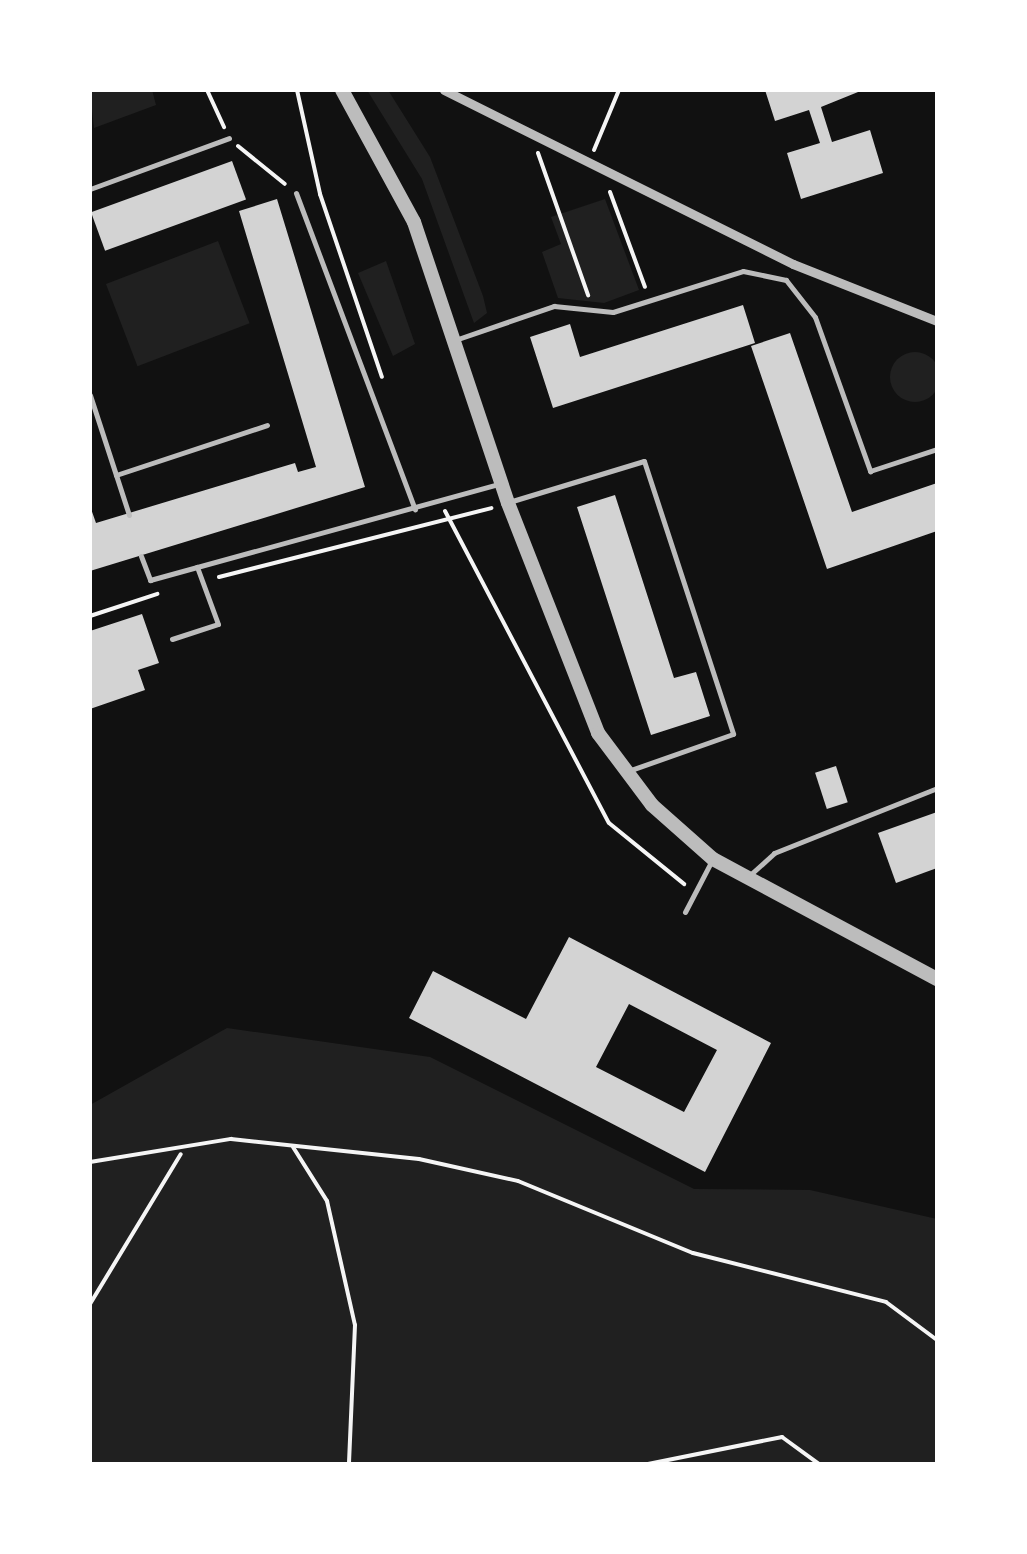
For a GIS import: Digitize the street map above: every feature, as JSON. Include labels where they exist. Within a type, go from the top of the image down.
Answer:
[{"type":"street","points":[[342,90],[392,168],[501,483],[500,505],[574,686],[626,772],[709,866],[745,880],[937,979]]},
{"type":"street","points":[[444,90],[602,172],[937,321]]},
{"type":"lane","points":[[90,189],[228,138]]},
{"type":"lane","points":[[296,194],[416,508]]},
{"type":"lane","points":[[452,341],[554,306],[594,310],[650,300],[743,271],[786,280],[815,317],[870,471],[937,449]]},
{"type":"lane","points":[[90,395],[129,515]]},
{"type":"lane","points":[[116,475],[267,425]]},
{"type":"lane","points":[[500,505],[644,461],[733,734],[626,772]]},
{"type":"lane","points":[[141,556],[150,580],[501,483]]},
{"type":"lane","points":[[172,638],[218,624],[197,567]]},
{"type":"lane","points":[[745,880],[774,853],[937,788]]},
{"type":"lane","points":[[685,912],[709,866]]},
{"type":"path","points":[[207,90],[228,138],[296,194]]},
{"type":"path","points":[[297,90],[320,194],[384,383]]},
{"type":"path","points":[[588,164],[619,90]]},
{"type":"path","points":[[531,135],[594,310]]},
{"type":"path","points":[[602,172],[650,300]]},
{"type":"path","points":[[434,501],[454,519],[609,823],[685,884],[709,866]]},
{"type":"path","points":[[203,581],[500,505]]},
{"type":"path","points":[[90,616],[171,590]]},
{"type":"path","points":[[90,1162],[182,1152],[231,1140],[518,1182],[694,1252],[886,1302],[937,1340]]},
{"type":"path","points":[[292,1146],[327,1200],[355,1324],[349,1464]]},
{"type":"path","points":[[90,1304],[182,1152]]},
{"type":"path","points":[[648,1464],[782,1437],[819,1464]]},
{"type":"shaded area","points":[[90,90],[152,90],[156,105],[94,128]]},
{"type":"shaded area","points":[[367,90],[388,90],[430,157],[483,296],[487,313],[474,323],[422,179]]},
{"type":"shaded area","points":[[605,199],[639,290],[604,303],[558,298],[542,252],[561,244],[551,217]]},
{"type":"shaded area","points":[[218,241],[250,323],[138,366],[106,284]]},
{"type":"shaded area","points":[[386,261],[415,344],[393,356],[358,273]]},
{"type":"shaded area","points":[[915,352],[933,359],[940,377],[933,395],[915,402],[897,395],[890,377],[897,359]]},
{"type":"shaded area","points":[[227,1028],[430,1057],[694,1189],[810,1190],[937,1219],[937,1464],[90,1464],[90,1105]]},
{"type":"building","points":[[765,90],[863,90],[821,107],[832,142],[870,130],[883,173],[801,199],[787,153],[820,143],[809,110],[775,121]]},
{"type":"building","points":[[232,161],[246,200],[105,251],[91,212]]},
{"type":"building","points":[[277,199],[365,487],[90,571],[90,506],[96,523],[295,463],[298,472],[316,467],[239,211]]},
{"type":"building","points":[[743,305],[755,343],[553,408],[530,337],[570,324],[580,357]]},
{"type":"building","points":[[790,333],[852,512],[937,483],[937,531],[827,569],[751,346]]},
{"type":"building","points":[[615,495],[674,678],[696,672],[710,716],[651,735],[577,507]]},
{"type":"building","points":[[142,614],[159,663],[138,670],[145,690],[90,709],[90,631]]},
{"type":"building","points":[[836,766],[848,802],[827,809],[815,773]]},
{"type":"building","points":[[937,812],[937,868],[896,883],[878,833]]},
{"type":"building","points":[[569,937],[771,1043],[705,1172],[409,1018],[433,971],[526,1019]],"holes":[[[629,1004],[717,1050],[684,1112],[596,1067]]]}]
